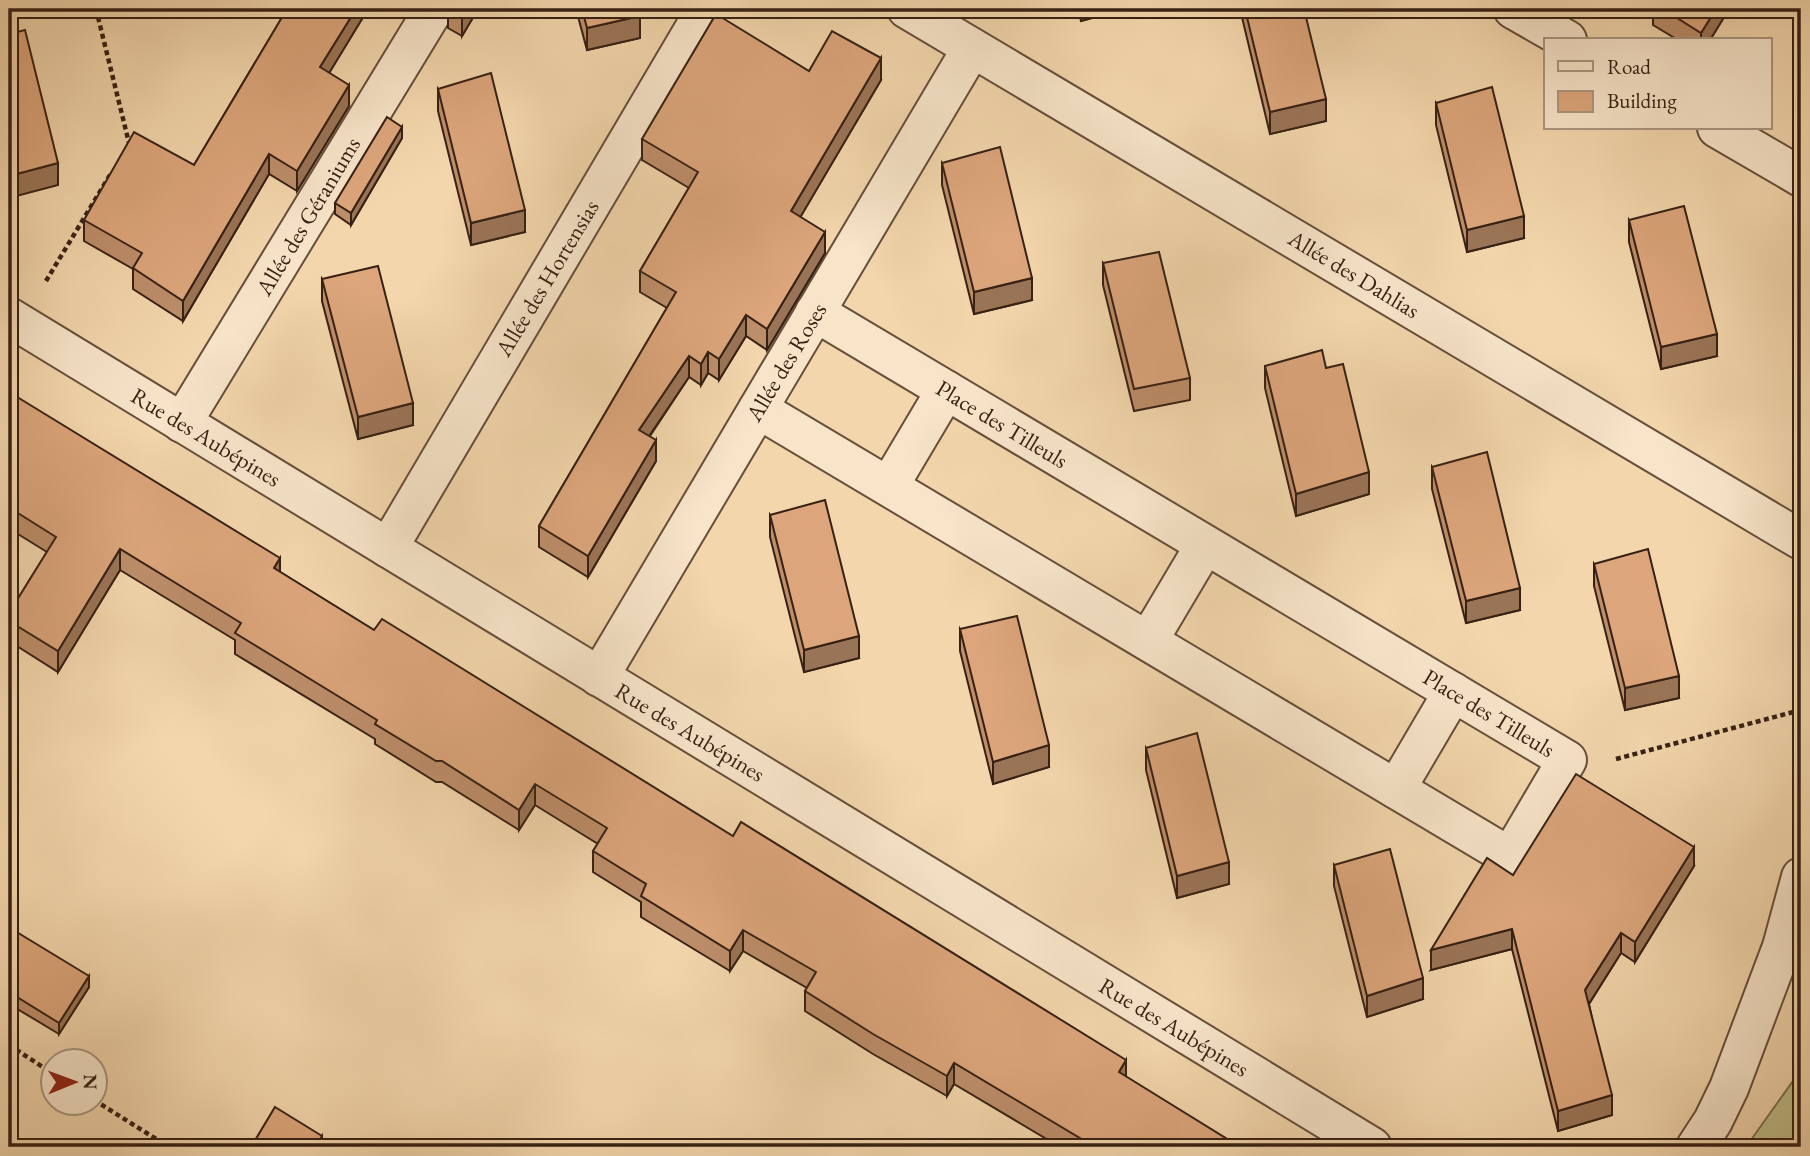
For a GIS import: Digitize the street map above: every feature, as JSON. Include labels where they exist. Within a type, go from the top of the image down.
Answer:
[{"type":"street","name":"Allée des Géraniums","points":[[182,423],[434,9]]},
{"type":"street","name":"Allée des Hortensias","points":[[388,548],[706,9]]},
{"type":"street","name":"Allée des Dahlias","points":[[907,9],[1801,540]]},
{"type":"street","points":[[1513,9],[1564,38]]},
{"type":"street","name":"Allée des Roses","points":[[599,677],[972,48]]},
{"type":"street","points":[[1720,130],[1801,177]]},
{"type":"street","name":"Place des Tilleuls","points":[[758,409],[1510,857],[1567,760],[816,312]]},
{"type":"street","name":"Rue des Aubépines","points":[[14,320],[1371,1147]]},
{"type":"street","points":[[888,486],[946,390]]},
{"type":"street","points":[[1148,641],[1205,545]]},
{"type":"street","points":[[1396,789],[1453,692]]},
{"type":"street","points":[[1696,1147],[1713,1121],[1729,1088],[1782,947],[1801,877]]},
{"type":"path","points":[[96,9],[130,142],[123,153]]},
{"type":"path","points":[[14,320],[117,164]]},
{"type":"path","points":[[1567,760],[1597,764],[1801,710]]},
{"type":"path","points":[[9,1045],[38,1064]]},
{"type":"path","points":[[108,1109],[169,1147]]},
{"type":"shaded area","points":[[1801,1067],[1801,1147],[1746,1147],[1800,1071]]},
{"type":"building","points":[[287,9],[356,9],[320,67],[349,85],[297,171],[269,154],[183,301],[133,268],[142,253],[84,220],[134,132],[194,165]]},
{"type":"building","points":[[451,9],[466,9],[462,15]]},
{"type":"building","points":[[582,9],[638,9],[640,16],[587,28]]},
{"type":"building","points":[[1245,9],[1304,9],[1326,99],[1270,112]]},
{"type":"building","points":[[1663,9],[1716,9],[1701,33]]},
{"type":"building","points":[[716,14],[809,71],[832,31],[881,58],[791,211],[825,232],[767,329],[746,315],[719,359],[708,352],[701,364],[689,356],[639,430],[656,440],[588,556],[539,526],[676,292],[640,271],[698,172],[642,139]]},
{"type":"building","points":[[25,30],[58,163],[9,176],[9,34]]},
{"type":"building","points":[[491,73],[525,210],[471,223],[438,89]]},
{"type":"building","points":[[1492,87],[1524,216],[1467,230],[1436,103]]},
{"type":"building","points":[[387,117],[402,127],[351,213],[335,203]]},
{"type":"building","points":[[1000,147],[1032,278],[974,292],[942,163]]},
{"type":"building","points":[[1684,206],[1717,334],[1661,347],[1629,220]]},
{"type":"building","points":[[1159,252],[1190,378],[1134,389],[1103,263]]},
{"type":"building","points":[[378,266],[413,403],[358,417],[322,279]]},
{"type":"building","points":[[1322,350],[1326,368],[1343,364],[1369,472],[1296,494],[1265,366]]},
{"type":"building","points":[[9,392],[280,558],[274,568],[374,630],[382,619],[733,836],[741,822],[1126,1060],[1119,1072],[1240,1147],[1095,1147],[954,1063],[947,1076],[805,991],[816,972],[743,930],[730,951],[641,896],[646,884],[593,851],[607,828],[535,784],[519,810],[442,761],[436,761],[375,724],[377,720],[235,633],[241,623],[120,549],[58,651],[9,621],[9,613],[56,537],[13,510],[18,501],[9,495]]},
{"type":"building","points":[[1487,452],[1520,588],[1466,601],[1432,467]]},
{"type":"building","points":[[825,500],[859,636],[804,650],[770,515]]},
{"type":"building","points":[[1648,549],[1679,676],[1625,688],[1594,564]]},
{"type":"building","points":[[1017,616],[1049,745],[993,762],[960,629]]},
{"type":"building","points":[[1197,733],[1229,862],[1177,876],[1146,748]]},
{"type":"building","points":[[1576,774],[1694,847],[1635,942],[1621,933],[1585,990],[1612,1095],[1558,1111],[1512,929],[1431,950],[1487,858],[1513,875]]},
{"type":"building","points":[[1390,849],[1423,978],[1367,996],[1334,865]]},
{"type":"building","points":[[15,931],[89,976],[59,1023],[9,992],[9,942]]},
{"type":"building","points":[[275,1107],[322,1136],[315,1147],[251,1147]]}]
